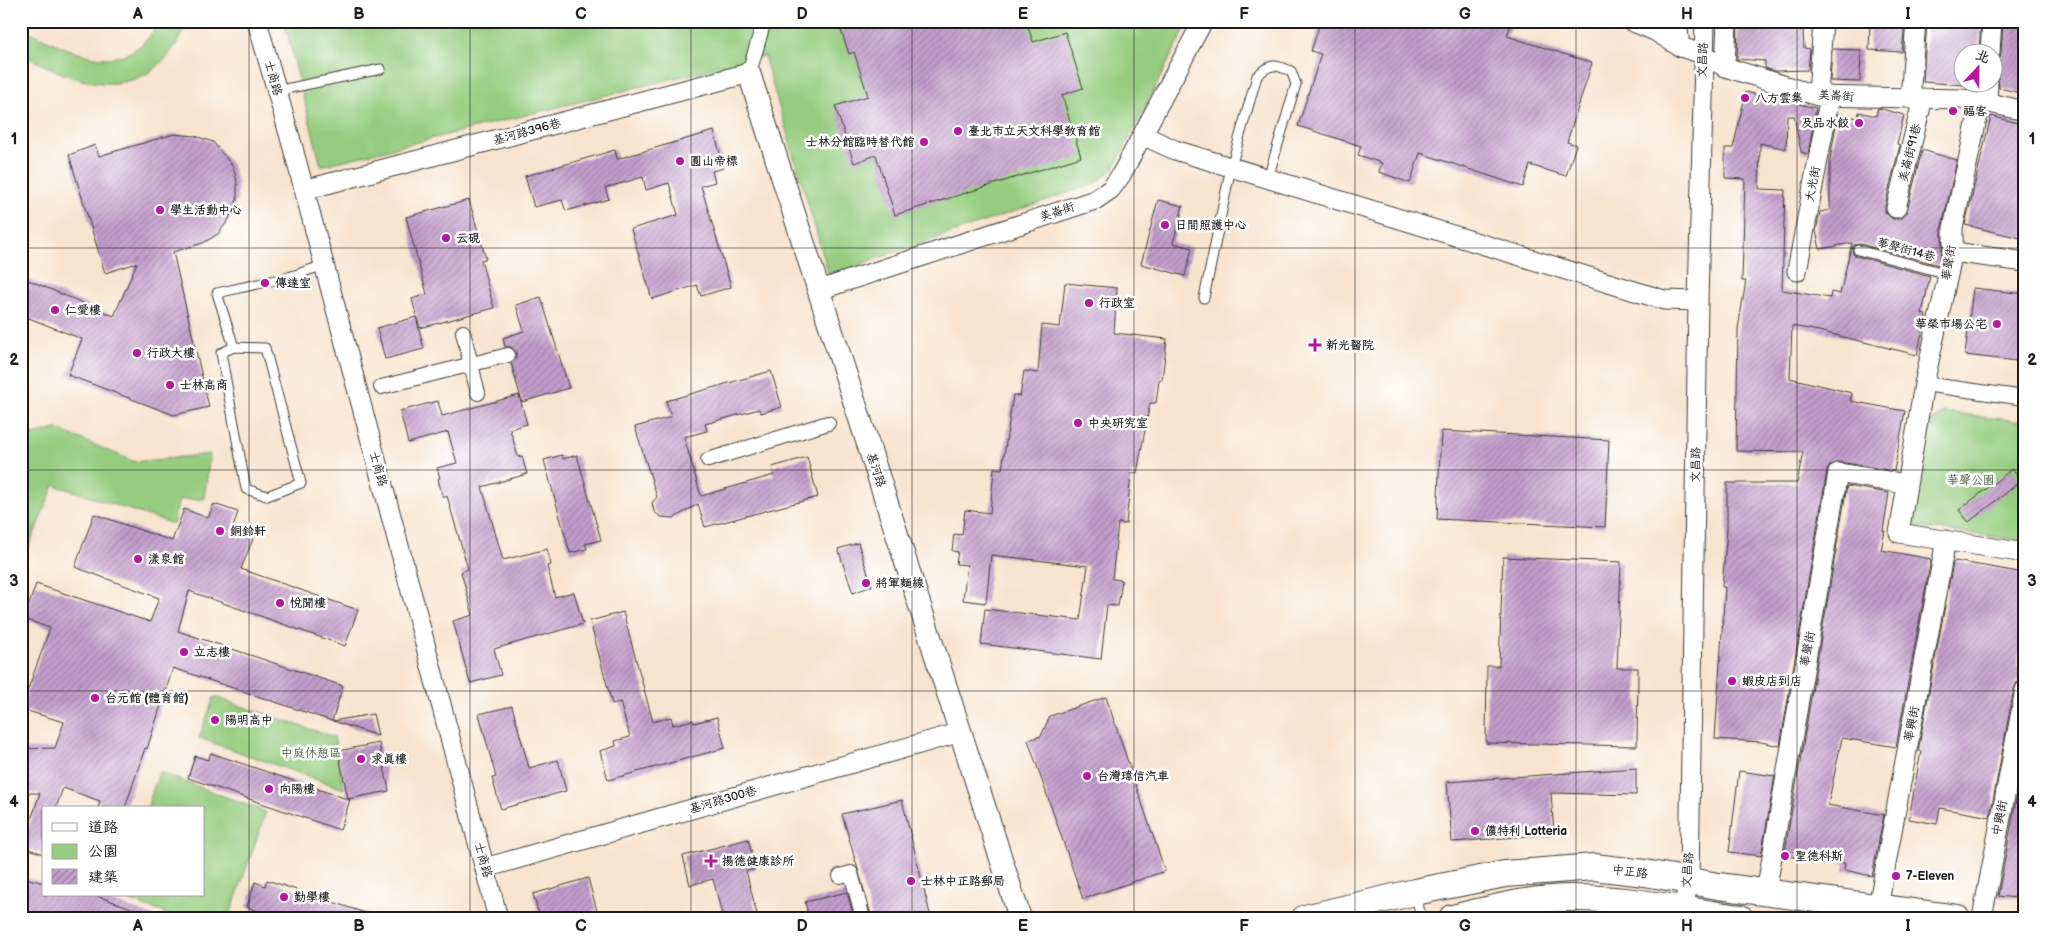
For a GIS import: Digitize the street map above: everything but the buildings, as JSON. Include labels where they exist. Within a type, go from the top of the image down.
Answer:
[{"type":"main road","name":"中正路","points":[[1305,918],[1415,892],[1505,874],[1594,867],[1957,918]]},
{"type":"main road","points":[[1452,918],[1521,902],[1576,898],[1685,913],[1740,918]]},
{"type":"street","name":"士商路","points":[[257,21],[304,190],[498,918]]},
{"type":"street","points":[[749,73],[764,21]]},
{"type":"street","name":"美崙街","points":[[819,290],[1096,200],[1111,189],[1203,21]]},
{"type":"street","name":"美崙街","points":[[1631,21],[1655,31],[1680,48],[1703,54],[1725,67],[1824,96],[1984,101],[2025,111]]},
{"type":"street","name":"文昌路","points":[[1678,21],[1680,48]]},
{"type":"street","name":"文昌路","points":[[1685,913],[1689,881],[1698,301],[1705,21]]},
{"type":"street","name":"文昌路","points":[[1725,67],[1727,21]]},
{"type":"street","name":"大光街","points":[[1796,271],[1824,96],[1823,21]]},
{"type":"street","name":"美崙街91巷","points":[[1896,208],[1917,98],[1916,21]]},
{"type":"street","points":[[1991,42],[1992,21]]},
{"type":"street","name":"基河路396巷","points":[[304,190],[749,73]]},
{"type":"street","name":"基河路","points":[[749,73],[1020,918]]},
{"type":"street","name":"華聲街","points":[[1946,540],[1899,533],[1924,384],[1953,252],[1953,228],[1986,92]]},
{"type":"street","points":[[1142,135],[1175,150],[1664,300],[1698,301]]},
{"type":"street","points":[[1953,252],[2025,262]]},
{"type":"street","points":[[463,332],[478,393]]},
{"type":"street","points":[[381,387],[508,355]]},
{"type":"street","points":[[1924,384],[2025,398]]},
{"type":"street","points":[[708,460],[828,423]]},
{"type":"street","name":"華聲街","points":[[1766,892],[1838,473],[1906,484]]},
{"type":"street","points":[[1946,540],[2025,553]]},
{"type":"street","name":"華興街","points":[[1878,907],[1946,540]]},
{"type":"street","name":"中興街","points":[[1982,918],[2025,690]]},
{"type":"street","name":"基河路300巷","points":[[486,868],[961,732]]},
{"type":"street","points":[[840,876],[851,873],[863,918]]},
{"type":"lane","points":[[1204,298],[1231,167],[1257,76],[1266,67],[1279,66],[1291,71],[1296,84],[1268,178]]},
{"type":"lane","points":[[276,91],[381,69]]},
{"type":"lane","name":"華聲街14巷","points":[[1858,250],[1948,274]]},
{"type":"lane","points":[[234,347],[217,293],[289,277],[324,265]]},
{"type":"lane","points":[[234,347],[265,348],[301,484],[267,496],[246,489],[222,352],[234,347]]},
{"type":"lane","points":[[1415,892],[1422,918]]},
{"type":"green space","points":[[160,21],[187,21],[170,54],[145,74],[131,80],[97,83],[78,79],[56,71],[21,54],[21,28],[77,53],[113,58],[130,53],[145,41]]},
{"type":"green space","points":[[284,21],[1189,21],[1114,168],[1097,183],[829,275],[764,56],[321,166]]},
{"type":"green space","name":"華聲公園","points":[[1945,412],[2025,422],[2025,541],[1916,527],[1909,517],[1928,424]]},
{"type":"green space","points":[[57,429],[135,462],[210,454],[204,499],[179,500],[173,524],[54,485],[27,551],[21,549],[21,438]]},
{"type":"green space","name":"中庭休憩區","points":[[214,697],[334,737],[344,789],[199,738]]},
{"type":"green space","points":[[159,772],[266,812],[229,918],[178,918],[117,896],[205,896],[205,806],[148,806]]},
{"type":"place","name":"八方雲集","points":[[1745,98]]},
{"type":"place","name":"福客","points":[[1953,111]]},
{"type":"place","name":"及品水餃","points":[[1859,123]]},
{"type":"place","name":"臺北市立天文科學教育館","points":[[958,131]]},
{"type":"place","name":"士林分館臨時替代館","points":[[924,142]]},
{"type":"place","name":"圓山帝標","points":[[680,161]]},
{"type":"place","name":"學生活動中心","points":[[160,210]]},
{"type":"place","name":"日間照護中心","points":[[1165,225]]},
{"type":"place","name":"云硯","points":[[446,238]]},
{"type":"place","name":"傳達室","points":[[265,283]]},
{"type":"place","name":"行政室","points":[[1089,303]]},
{"type":"place","name":"仁愛樓","points":[[55,310]]},
{"type":"place","name":"華榮市場公宅","points":[[1997,324]]},
{"type":"place","name":"新光醫院","points":[[1315,345]]},
{"type":"place","name":"行政大樓","points":[[137,353]]},
{"type":"place","name":"士林高商","points":[[170,385]]},
{"type":"place","name":"中央研究室","points":[[1078,423]]},
{"type":"place","name":"銅鈴軒","points":[[220,531]]},
{"type":"place","name":"漾泉館","points":[[138,559]]},
{"type":"place","name":"將軍麵線","points":[[866,583]]},
{"type":"place","name":"悅聞樓","points":[[280,603]]},
{"type":"place","name":"立志樓","points":[[184,652]]},
{"type":"place","name":"蝦皮店到店","points":[[1732,681]]},
{"type":"place","name":"台元館 (體育館)","points":[[95,698]]},
{"type":"place","name":"陽明高中","points":[[215,720]]},
{"type":"place","name":"求真樓","points":[[361,759]]},
{"type":"place","name":"台灣瑋信汽車","points":[[1087,776]]},
{"type":"place","name":"向陽樓","points":[[269,789]]},
{"type":"place","name":"儂特利 Lotteria","points":[[1475,831]]},
{"type":"place","name":"聖德科斯","points":[[1785,856]]},
{"type":"place","name":"揚德健康診所","points":[[711,861]]},
{"type":"place","name":"7-Eleven","points":[[1896,876]]},
{"type":"place","name":"士林中正路郵局","points":[[911,881]]},
{"type":"place","name":"勤學樓","points":[[284,897]]}]
